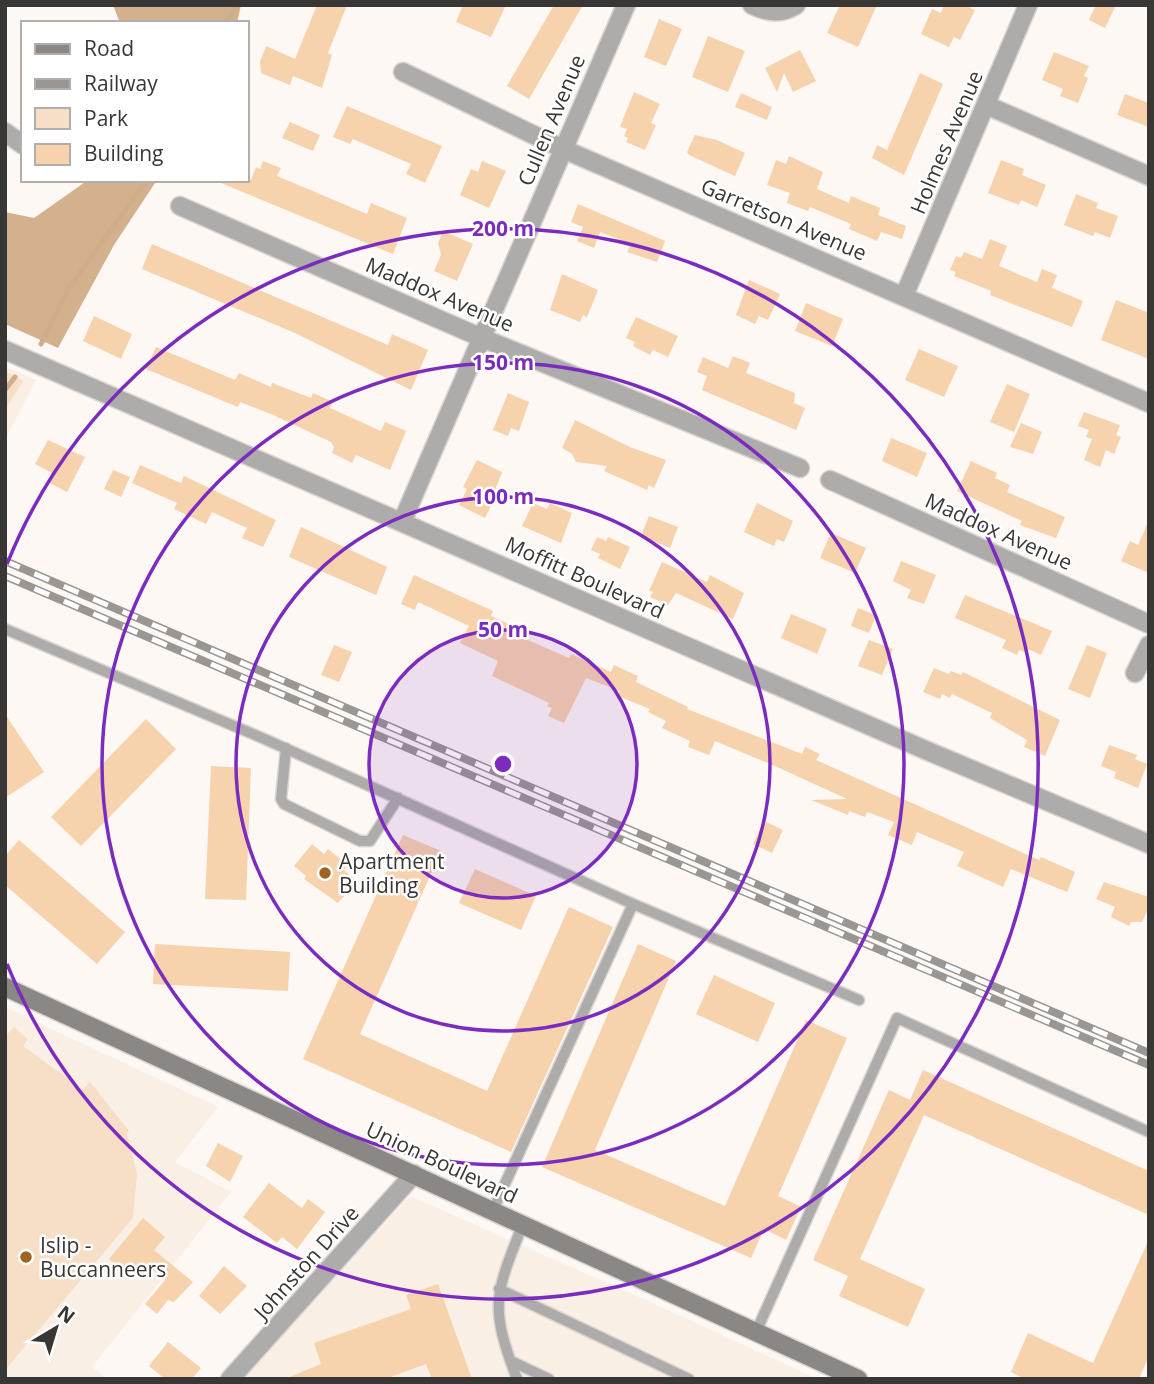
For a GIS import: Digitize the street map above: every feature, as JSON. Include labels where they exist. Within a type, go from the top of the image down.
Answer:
[{"type":"main road","name":"Union Boulevard","points":[[5,987],[858,1379]]},
{"type":"street","name":"Cullen Avenue","points":[[402,522],[626,5]]},
{"type":"street","points":[[752,5],[768,12],[787,11],[796,5]]},
{"type":"street","name":"Holmes Avenue","points":[[904,296],[1028,5]]},
{"type":"street","name":"Garretson Avenue","points":[[404,72],[563,149],[1149,403]]},
{"type":"street","points":[[986,105],[1149,176]]},
{"type":"street","points":[[5,132],[21,144]]},
{"type":"street","name":"Maddox Avenue","points":[[180,206],[482,338],[800,468]]},
{"type":"street","name":"Moffitt Boulevard","points":[[5,350],[930,752],[1149,844]]},
{"type":"street","name":"Maddox Avenue","points":[[830,480],[1149,624]]},
{"type":"street","points":[[1135,673],[1149,645]]},
{"type":"street","name":"Johnston Drive","points":[[230,1379],[414,1174]]},
{"type":"lane","points":[[5,629],[286,748],[633,904],[859,1000]]},
{"type":"lane","points":[[286,748],[281,799],[284,804],[360,841],[370,841],[398,798]]},
{"type":"lane","points":[[493,1210],[633,904]]},
{"type":"lane","points":[[756,1332],[898,1018],[1149,1132]]},
{"type":"lane","points":[[517,1379],[503,1341],[496,1303],[523,1224]]},
{"type":"lane","points":[[499,1289],[689,1379]]},
{"type":"lane","points":[[510,1362],[549,1379]]},
{"type":"shaded area","points":[[113,5],[241,5],[237,21],[119,21]]},
{"type":"shaded area","points":[[85,182],[156,182],[114,245],[58,348],[5,324],[5,212],[34,218]]},
{"type":"shaded area","points":[[5,367],[36,380],[5,440]]},
{"type":"shaded area","points":[[5,1007],[218,1107],[175,1162],[231,1192],[92,1367],[107,1379],[5,1379]]},
{"type":"shaded area","points":[[410,1196],[648,1301],[818,1379],[242,1379]]},
{"type":"green space","points":[[5,371],[23,381],[5,410]]},
{"type":"green space","points":[[14,1027],[28,1039],[23,1046],[83,1089],[90,1082],[129,1131],[127,1134],[137,1174],[133,1218],[5,1370],[5,1037]]},
{"type":"building","points":[[317,5],[347,5],[328,53],[332,55],[322,88],[293,76],[290,85],[261,73],[260,62],[266,46],[295,59]]},
{"type":"building","points":[[463,5],[506,5],[491,37],[456,22]]},
{"type":"building","points":[[554,5],[583,5],[529,99],[507,86]]},
{"type":"building","points":[[840,5],[877,5],[858,47],[827,33]]},
{"type":"building","points":[[944,5],[972,5],[970,8],[975,10],[960,40],[954,37],[949,47],[921,34],[932,9],[941,13]]},
{"type":"building","points":[[1096,5],[1116,5],[1105,28],[1089,20]]},
{"type":"building","points":[[659,19],[682,29],[666,66],[644,57]]},
{"type":"building","points":[[708,36],[745,51],[728,92],[692,77]]},
{"type":"building","points":[[800,50],[816,81],[793,92],[784,73],[777,92],[765,68]]},
{"type":"building","points":[[1054,52],[1089,66],[1084,76],[1088,78],[1078,103],[1060,96],[1063,89],[1042,80]]},
{"type":"building","points":[[920,73],[943,84],[904,175],[872,158],[877,145],[887,150]]},
{"type":"building","points":[[634,92],[660,104],[651,123],[656,125],[645,150],[626,142],[628,138],[624,136],[627,129],[620,127]]},
{"type":"building","points":[[741,93],[772,107],[767,120],[735,107]]},
{"type":"building","points":[[1125,94],[1149,103],[1149,127],[1117,115]]},
{"type":"building","points":[[347,106],[442,146],[425,183],[406,174],[411,164],[353,139],[350,144],[333,137]]},
{"type":"building","points":[[290,122],[320,135],[313,151],[282,138]]},
{"type":"building","points":[[695,135],[717,140],[745,153],[735,176],[689,155],[687,152]]},
{"type":"building","points":[[789,156],[823,172],[817,189],[849,203],[851,196],[880,208],[878,215],[906,226],[902,239],[881,232],[877,241],[849,229],[851,224],[810,207],[808,211],[787,203],[790,193],[767,185],[776,160],[786,164]]},
{"type":"building","points":[[1001,160],[1024,169],[1022,175],[1046,185],[1037,207],[1021,200],[1019,205],[988,193]]},
{"type":"building","points":[[263,161],[281,168],[277,176],[367,214],[371,203],[407,218],[393,254],[218,182],[248,182],[256,167],[260,169]]},
{"type":"building","points":[[482,161],[506,171],[489,208],[460,195],[471,169],[478,172]]},
{"type":"building","points":[[1076,194],[1098,203],[1096,208],[1118,216],[1110,238],[1095,232],[1093,236],[1064,225]]},
{"type":"building","points":[[578,204],[665,241],[657,262],[627,252],[631,244],[600,232],[594,248],[577,241],[583,227],[571,222]]},
{"type":"building","points":[[443,231],[473,244],[457,281],[434,271],[441,255],[438,243]]},
{"type":"building","points":[[990,239],[1007,246],[999,266],[1037,282],[1042,269],[1057,275],[1052,288],[1083,301],[1072,327],[990,295],[991,291],[954,276],[956,272],[950,270],[956,256],[961,258],[964,252],[982,259]]},
{"type":"building","points":[[152,244],[388,345],[392,334],[428,350],[411,390],[295,333],[142,269]]},
{"type":"building","points":[[562,274],[598,290],[587,317],[583,315],[580,322],[550,310]]},
{"type":"building","points":[[749,280],[780,294],[768,320],[759,316],[755,324],[736,315]]},
{"type":"building","points":[[1116,300],[1149,313],[1149,359],[1101,340]]},
{"type":"building","points":[[806,303],[843,319],[832,346],[795,331]]},
{"type":"building","points":[[94,316],[132,334],[121,359],[83,341]]},
{"type":"building","points":[[636,317],[678,336],[668,357],[653,350],[650,355],[633,346],[635,342],[626,338]]},
{"type":"building","points":[[156,347],[235,380],[239,373],[271,387],[272,383],[311,398],[313,393],[333,402],[330,408],[381,431],[385,422],[406,431],[390,470],[356,455],[352,463],[332,453],[334,447],[331,442],[273,415],[240,402],[238,407],[146,369]]},
{"type":"building","points":[[919,349],[958,366],[944,397],[905,380]]},
{"type":"building","points":[[733,356],[750,363],[746,373],[795,393],[794,403],[805,408],[796,430],[702,390],[707,376],[697,372],[703,357],[728,368]]},
{"type":"building","points":[[1007,384],[1030,394],[1014,432],[990,422]]},
{"type":"building","points":[[508,393],[529,402],[519,431],[511,428],[508,436],[493,430]]},
{"type":"building","points":[[1084,412],[1120,425],[1116,435],[1121,437],[1114,454],[1106,450],[1100,467],[1084,460],[1092,439],[1086,437],[1089,430],[1078,426]]},
{"type":"building","points":[[575,420],[630,447],[666,460],[654,488],[649,485],[647,490],[604,471],[607,466],[576,462],[572,454],[562,448]]},
{"type":"building","points":[[1021,423],[1042,432],[1033,454],[1010,447]]},
{"type":"building","points":[[891,438],[927,453],[917,477],[882,461]]},
{"type":"building","points":[[48,440],[85,457],[67,492],[48,482],[52,473],[35,464]]},
{"type":"building","points":[[477,460],[502,472],[494,493],[497,494],[485,518],[459,505],[467,489],[463,487]]},
{"type":"building","points":[[971,461],[997,473],[995,478],[1010,485],[1007,492],[1065,517],[1056,538],[1020,525],[1022,521],[957,491]]},
{"type":"building","points":[[140,465],[181,483],[184,476],[276,520],[263,547],[242,538],[247,528],[212,512],[206,524],[174,509],[177,503],[132,483]]},
{"type":"building","points":[[113,470],[130,477],[121,497],[104,489]]},
{"type":"building","points":[[533,503],[547,509],[550,503],[572,513],[561,543],[522,526]]},
{"type":"building","points":[[757,503],[793,521],[784,542],[777,539],[774,546],[744,532]]},
{"type":"building","points":[[649,516],[678,527],[670,548],[641,536]]},
{"type":"building","points":[[1149,520],[1149,573],[1121,561],[1130,541],[1138,545]]},
{"type":"building","points":[[301,527],[387,567],[376,595],[289,557]]},
{"type":"building","points":[[831,533],[866,548],[855,573],[820,558]]},
{"type":"building","points":[[597,537],[606,541],[608,537],[630,547],[620,569],[598,558],[600,554],[591,550]]},
{"type":"building","points":[[901,561],[936,575],[924,604],[907,598],[911,590],[893,581]]},
{"type":"building","points":[[662,562],[707,582],[710,575],[744,593],[733,619],[676,593],[668,605],[650,597],[653,592],[649,591]]},
{"type":"building","points":[[414,575],[493,611],[491,616],[522,630],[519,636],[569,658],[571,654],[611,672],[614,665],[638,676],[636,682],[688,707],[687,709],[802,754],[805,747],[820,754],[816,760],[1039,860],[1041,857],[1075,872],[1067,892],[1011,869],[1003,887],[957,866],[964,852],[917,832],[912,845],[888,835],[894,822],[867,812],[865,817],[849,811],[848,815],[811,800],[847,799],[775,766],[715,741],[709,755],[688,747],[690,741],[662,728],[666,721],[648,712],[650,709],[618,696],[620,691],[586,678],[564,723],[548,716],[552,708],[547,706],[549,703],[492,676],[498,661],[460,643],[469,626],[418,602],[415,610],[401,604]]},
{"type":"building","points":[[965,595],[1052,631],[1041,655],[1028,649],[1026,653],[1019,650],[1017,655],[1002,648],[1006,640],[955,618]]},
{"type":"building","points":[[858,608],[876,615],[869,633],[851,626]]},
{"type":"building","points":[[791,614],[827,629],[817,654],[781,638]]},
{"type":"building","points":[[869,640],[893,649],[882,675],[858,666]]},
{"type":"building","points":[[334,645],[352,652],[339,682],[321,675]]},
{"type":"building","points":[[1087,645],[1107,653],[1090,698],[1068,689]]},
{"type":"building","points":[[934,668],[949,674],[951,671],[961,675],[963,672],[1060,720],[1045,756],[1024,747],[1027,740],[990,718],[992,713],[952,694],[950,698],[942,694],[940,699],[923,692]]},
{"type":"building","points":[[5,714],[44,772],[5,798]]},
{"type":"building","points":[[146,719],[176,749],[81,846],[51,817]]},
{"type":"building","points":[[1109,745],[1137,755],[1135,759],[1147,764],[1138,788],[1114,778],[1116,772],[1101,766]]},
{"type":"building","points":[[211,766],[251,768],[246,900],[205,899]]},
{"type":"building","points":[[764,821],[783,830],[772,853],[753,844]]},
{"type":"building","points":[[403,835],[441,851],[360,1034],[487,1091],[569,907],[613,927],[511,1152],[303,1059]]},
{"type":"building","points":[[19,840],[125,932],[97,964],[5,885],[5,856]]},
{"type":"building","name":"Apartment Building","points":[[312,844],[324,854],[328,849],[348,865],[344,870],[357,881],[338,903],[304,879],[306,876],[294,866]]},
{"type":"building","points":[[475,869],[536,896],[521,930],[459,903]]},
{"type":"building","points":[[1104,882],[1149,897],[1149,907],[1142,922],[1131,922],[1129,926],[1111,917],[1115,907],[1096,899]]},
{"type":"building","points":[[155,944],[290,952],[288,991],[153,984]]},
{"type":"building","points":[[638,944],[676,961],[595,1150],[725,1206],[806,1020],[847,1038],[778,1196],[801,1207],[786,1240],[764,1229],[751,1258],[542,1167]]},
{"type":"building","points":[[714,975],[775,1003],[758,1042],[696,1014]]},
{"type":"building","points":[[923,1070],[1149,1171],[1149,1215],[924,1115],[860,1259],[925,1289],[908,1327],[839,1296],[848,1276],[813,1260],[889,1090],[910,1100]]},
{"type":"building","points":[[218,1143],[243,1156],[230,1182],[206,1166]]},
{"type":"building","points":[[269,1183],[302,1208],[308,1199],[325,1212],[297,1249],[282,1237],[277,1243],[243,1217]]},
{"type":"building","points":[[143,1218],[165,1237],[154,1250],[193,1282],[174,1302],[168,1300],[157,1314],[145,1304],[165,1280],[143,1263],[130,1277],[109,1259]]},
{"type":"building","points":[[1149,1239],[1149,1356],[1139,1379],[1025,1379],[1011,1372],[1028,1333],[1093,1363]]},
{"type":"building","points":[[224,1266],[247,1286],[220,1314],[199,1296]]},
{"type":"building","points":[[438,1284],[472,1379],[432,1379],[426,1364],[385,1379],[285,1379],[321,1364],[314,1343],[411,1309],[406,1295]]},
{"type":"building","points":[[168,1342],[201,1368],[192,1379],[165,1379],[149,1366]]},
{"type":"waterway","points":[[226,21],[238,5]]},
{"type":"waterway","points":[[41,344],[69,288],[146,182]]},
{"type":"waterway","points":[[5,390],[15,377]]},
{"type":"railway","points":[[5,561],[1149,1053]]},
{"type":"railway","points":[[5,576],[1149,1065]]},
{"type":"place","name":"Apartment Building","points":[[325,873]]},
{"type":"place","name":"Islip - Buccanneers","points":[[26,1257]]}]
